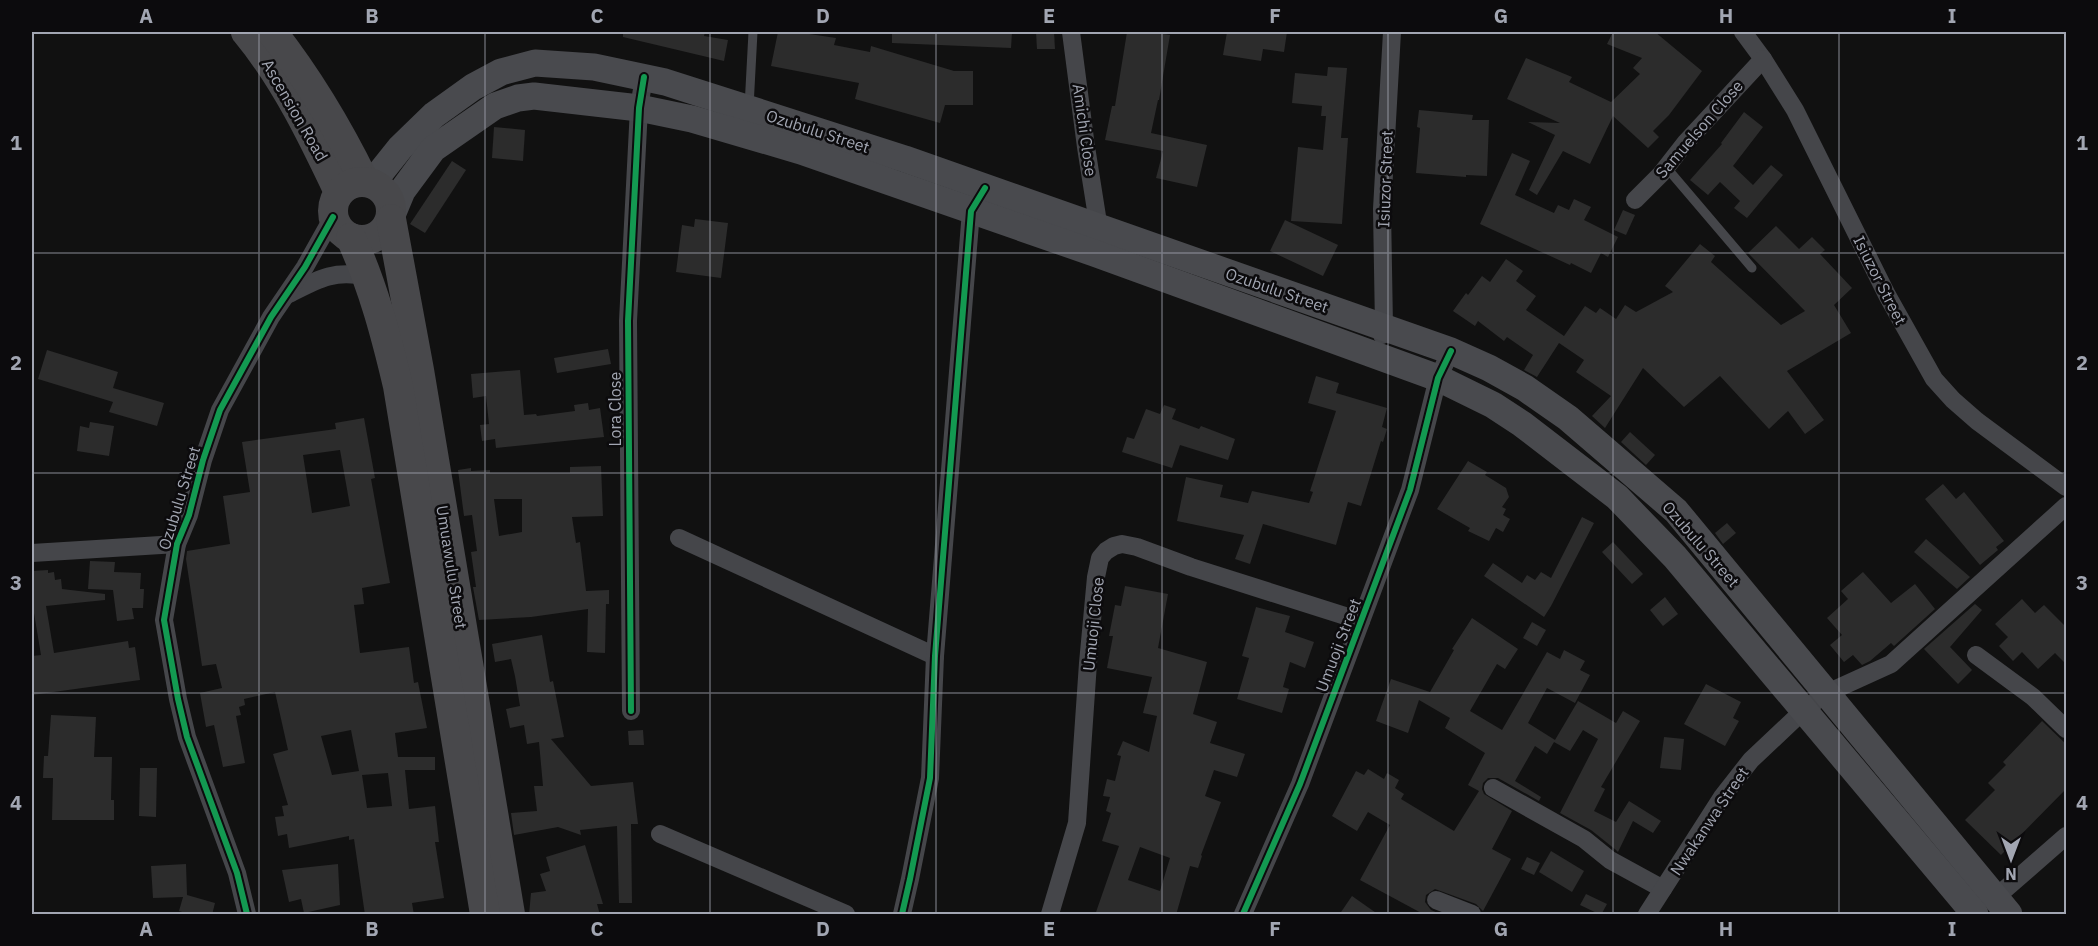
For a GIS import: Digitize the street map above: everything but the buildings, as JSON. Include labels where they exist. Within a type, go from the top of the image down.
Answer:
[{"type":"main road","name":"Ascension Road","points":[[246,32],[278,77],[352,202]]},
{"type":"main road","name":"Ascension Road","points":[[272,32],[327,111],[352,202]]},
{"type":"main road","name":"Ozubulu Street","points":[[352,202],[400,148],[434,115],[473,87],[501,72],[535,63],[594,67],[644,77],[746,121],[801,151],[971,211],[1096,241],[1384,327],[1451,351],[1525,388],[1568,418],[1676,511],[1815,702]]},
{"type":"main road","name":"Ozubulu Street","points":[[391,217],[402,191],[433,149],[495,106],[518,98],[534,96],[639,108],[692,119],[746,121],[985,188],[1096,241],[1376,356],[1438,378],[1502,411],[1617,497],[1815,702],[1993,909]]},
{"type":"main road","name":"Umuawulu Street","points":[[485,915],[398,386],[381,317],[368,277],[352,202],[385,192],[392,207],[391,217],[419,370],[510,915]]},
{"type":"main road","points":[[352,202],[359,240],[375,237],[387,226],[391,217]]},
{"type":"street","name":"Amichi Close","points":[[1071,32],[1096,241]]},
{"type":"street","name":"Isiuzor Street","points":[[1376,356],[1384,327],[1382,209],[1392,32]]},
{"type":"street","name":"Isiuzor Street","points":[[1743,32],[1763,58],[1795,110],[1887,295],[1934,379],[1977,422],[2067,487]]},
{"type":"street","name":"Samuelson Close","points":[[1635,200],[1763,58]]},
{"type":"street","name":"Lora Close","points":[[631,711],[628,321],[639,108],[644,77]]},
{"type":"street","points":[[902,915],[930,778],[935,656],[971,211],[985,188]]},
{"type":"street","name":"Ozubulu Street","points":[[247,915],[237,873],[187,737],[164,620],[177,544],[189,515],[203,460],[220,410],[271,317],[352,202]]},
{"type":"street","name":"Ozubulu Street","points":[[288,294],[321,277],[352,273],[368,277]]},
{"type":"street","name":"Umuoji Street","points":[[1243,915],[1300,784],[1410,490],[1438,378],[1451,351]]},
{"type":"street","name":"Nwakanwa Street","points":[[1647,915],[1722,797],[1751,760],[1815,702],[1891,664],[2067,506]]},
{"type":"street","points":[[679,538],[935,656]]},
{"type":"street","points":[[32,553],[177,544]]},
{"type":"street","name":"Umuoji Close","points":[[1050,915],[1077,823],[1096,577],[1100,558],[1106,551],[1122,544],[1137,547],[1191,567],[1361,621]]},
{"type":"street","points":[[1977,655],[2033,697],[2067,729]]},
{"type":"street","points":[[1493,788],[1584,839],[1610,860],[1664,889]]},
{"type":"street","points":[[660,834],[846,915]]},
{"type":"street","points":[[1993,909],[2067,836]]},
{"type":"street","points":[[1436,900],[1472,915]]},
{"type":"lane","points":[[746,121],[753,32]]},
{"type":"lane","points":[[1666,167],[1752,268]]},
{"type":"cycle path","points":[[631,711],[628,321],[639,108],[644,77]]},
{"type":"cycle path","points":[[902,914],[930,778],[935,656],[971,211],[985,188]]},
{"type":"cycle path","points":[[247,914],[237,873],[187,737],[164,620],[177,544],[189,515],[203,460],[220,410],[271,317],[305,267],[333,217]]},
{"type":"cycle path","points":[[1243,914],[1300,784],[1410,490],[1438,378],[1451,351]]}]
